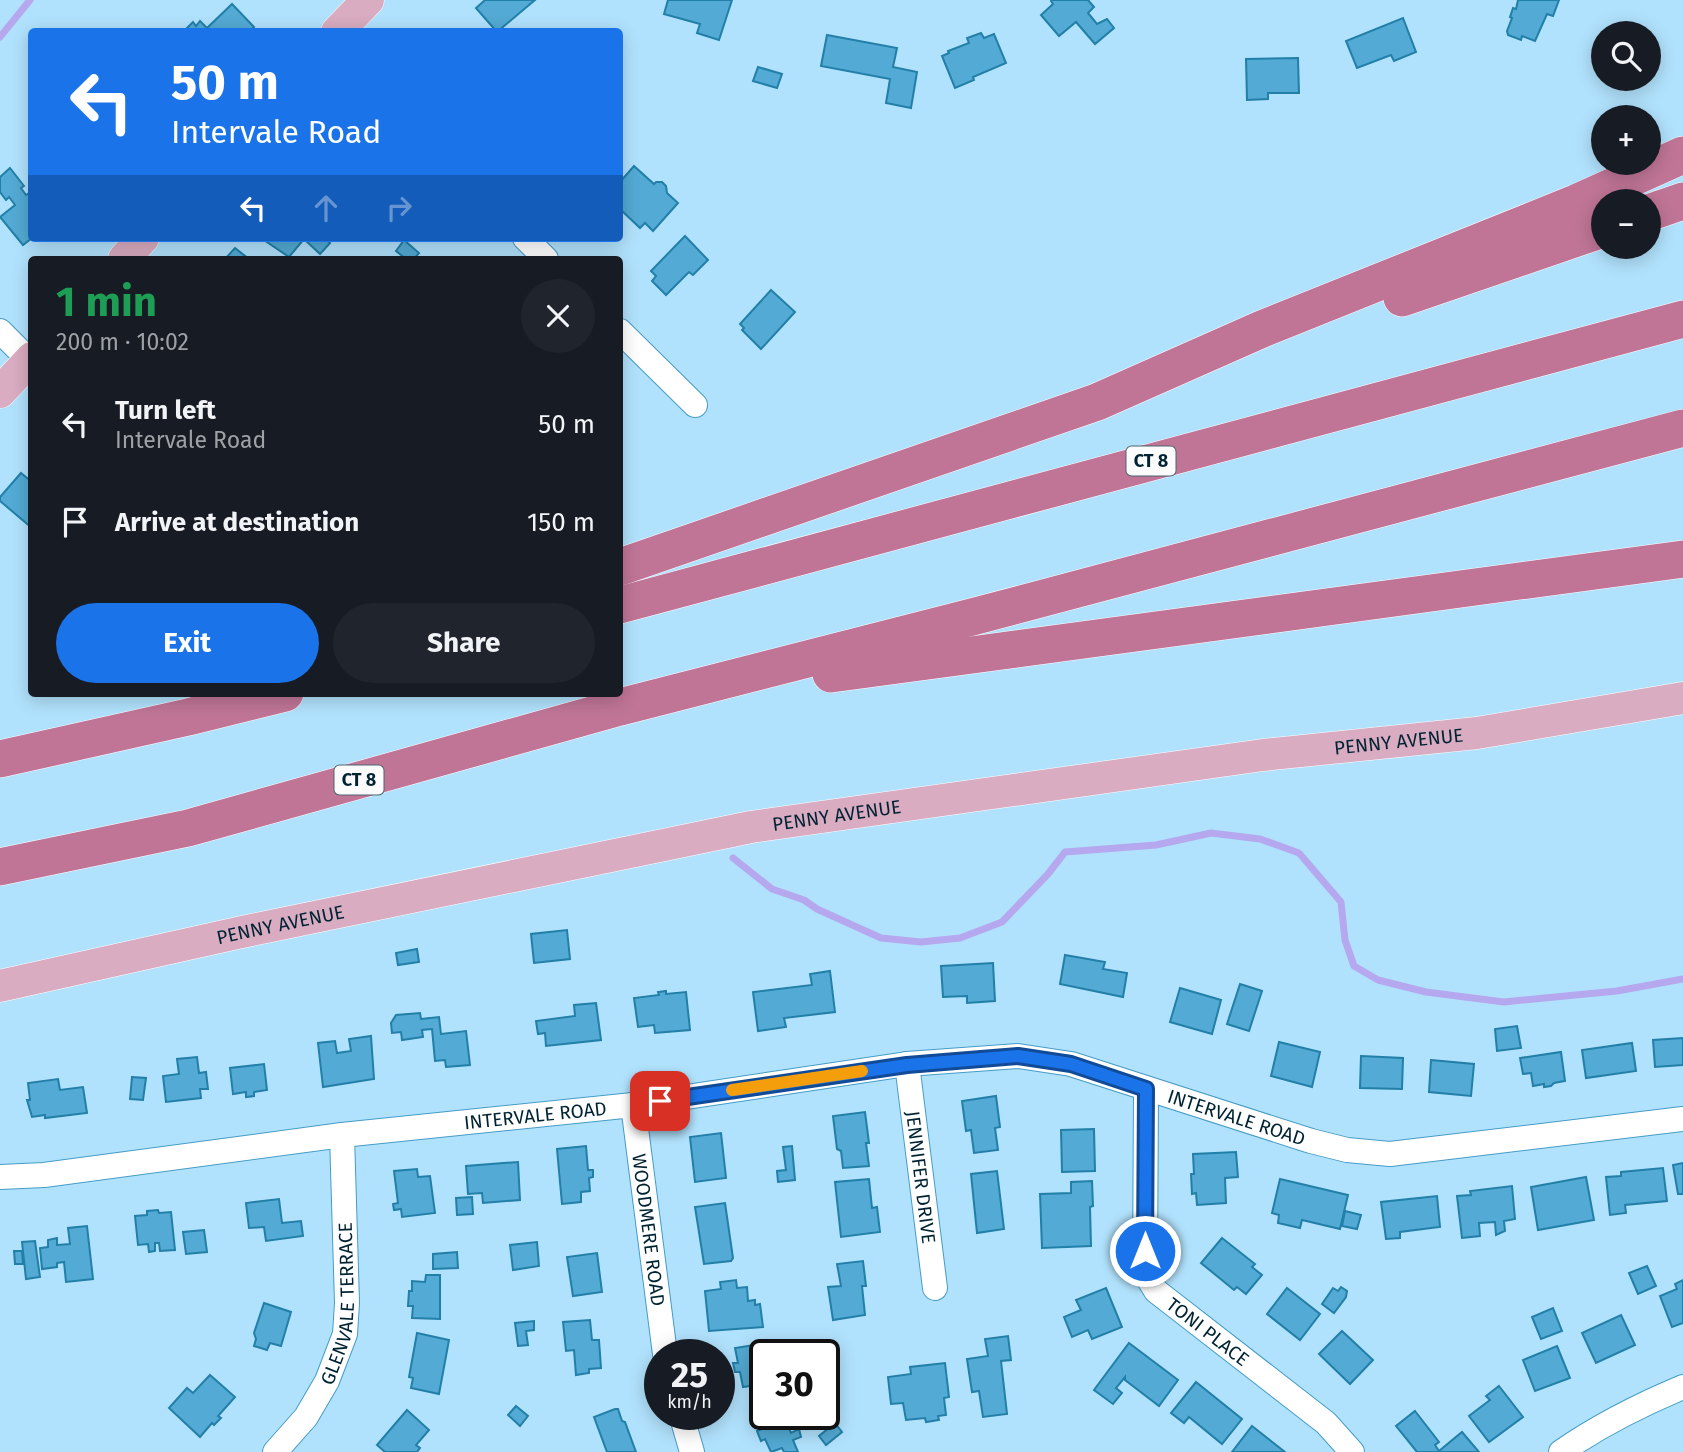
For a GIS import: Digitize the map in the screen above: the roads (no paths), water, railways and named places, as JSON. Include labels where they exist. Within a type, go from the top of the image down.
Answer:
[{"type":"highway","points":[[1097,402],[1262,329],[1576,203],[1683,155]]},
{"type":"highway","points":[[1661,209],[1683,201]]},
{"type":"highway","points":[[623,566],[1591,233]]},
{"type":"highway","name":"CT 8","points":[[623,603],[1683,318]]},
{"type":"highway","name":"CT 8","points":[[0,867],[188,828],[620,707],[972,617],[1683,428]]},
{"type":"highway","points":[[620,707],[720,700],[821,675],[1683,559]]},
{"type":"highway","points":[[188,717],[246,697]]},
{"type":"highway","points":[[0,759],[269,697]]},
{"type":"main road","points":[[341,28],[368,0]]},
{"type":"main road","points":[[127,256],[139,242]]},
{"type":"main road","points":[[0,392],[28,361]]},
{"type":"main road","name":"PENNY AVENUE","points":[[0,986],[256,929],[751,827],[1250,757],[1477,733],[1683,698]]},
{"type":"street","points":[[529,242],[543,256]]},
{"type":"street","points":[[0,331],[28,357]]},
{"type":"street","points":[[623,334],[695,405]]},
{"type":"street","name":"INTERVALE ROAD","points":[[0,1177],[44,1175],[342,1135],[633,1105],[907,1065],[1018,1056],[1071,1064],[1311,1141],[1347,1150],[1390,1154],[1683,1119]]},
{"type":"street","name":"JENNIFER DRIVE","points":[[907,1065],[935,1288]]},
{"type":"street","name":"TONI PLACE","points":[[1146,1089],[1145,1273],[1156,1291],[1326,1423],[1352,1452]]},
{"type":"street","name":"WOODMERE ROAD","points":[[633,1105],[663,1339]]},
{"type":"street","name":"GLENVALE TERRACE","points":[[275,1452],[306,1418],[327,1381],[345,1334],[347,1303],[342,1135]]},
{"type":"street","points":[[1561,1452],[1594,1429],[1683,1387]]},
{"type":"street","points":[[686,1430],[692,1452]]},
{"type":"waterway","points":[[0,37],[30,0]]},
{"type":"waterway","points":[[733,858],[772,889],[804,900],[817,909],[881,938],[921,942],[960,938],[1002,922],[1065,852],[1156,845],[1211,833],[1260,839],[1299,853],[1341,902],[1345,940],[1354,966],[1378,980],[1426,992],[1504,1002],[1617,991],[1683,979]]}]
